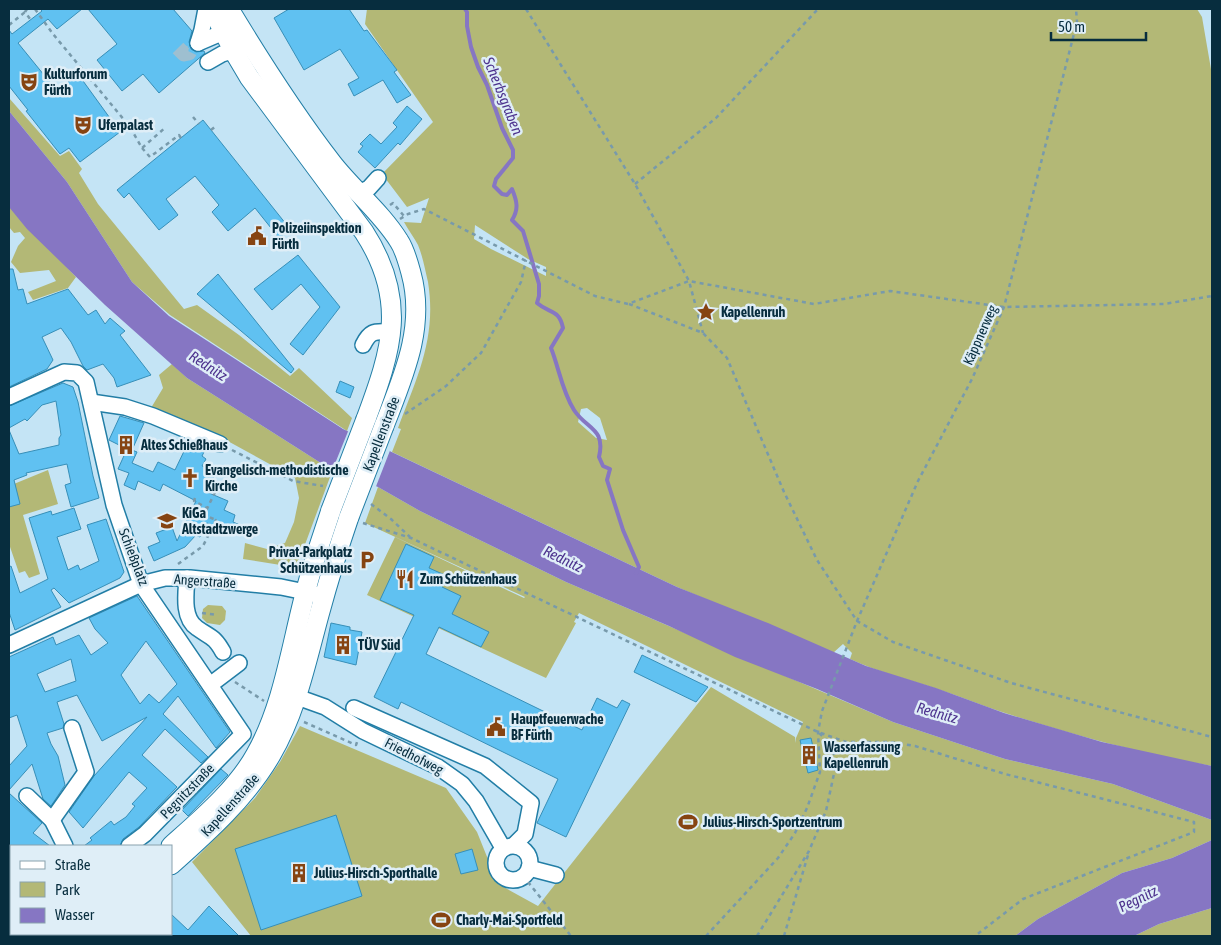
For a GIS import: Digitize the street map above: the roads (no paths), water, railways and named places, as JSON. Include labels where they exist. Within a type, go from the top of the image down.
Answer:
[{"type":"main road","name":"Kapellenstraße","points":[[212,9],[214,42]]},
{"type":"main road","name":"Kapellenstraße","points":[[214,42],[229,9]]},
{"type":"main road","name":"Kapellenstraße","points":[[172,864],[238,800],[258,775],[284,730],[280,696],[305,592],[331,510],[386,365],[392,332],[392,309],[387,281],[374,247],[250,77],[233,50],[214,42]]},
{"type":"main road","name":"Kapellenstraße","points":[[171,845],[204,816],[249,765],[268,728],[324,596],[332,565],[354,519],[384,426],[405,372],[412,347],[417,306],[414,285],[400,242],[334,165],[306,127],[256,51],[214,42]]},
{"type":"street","points":[[206,9],[202,30],[214,42],[222,54],[242,48],[256,51]]},
{"type":"street","points":[[359,193],[369,188],[378,178]]},
{"type":"street","points":[[364,344],[368,335],[372,332],[392,332]]},
{"type":"street","name":"Schießplatz","points":[[9,397],[64,372],[77,373],[86,382],[114,505],[142,584],[243,734]]},
{"type":"street","points":[[91,402],[125,407],[153,416],[220,444]]},
{"type":"street","name":"Angerstraße","points":[[10,640],[142,584],[165,578],[187,578],[280,587],[324,596]]},
{"type":"street","points":[[187,578],[186,608],[192,624],[217,640],[224,652]]},
{"type":"street","points":[[210,684],[239,663]]},
{"type":"street","name":"Friedhofweg","points":[[280,696],[324,707],[362,730],[436,766],[462,784],[508,847],[519,846],[527,853],[530,858],[527,872]]},
{"type":"street","points":[[354,708],[485,766],[531,803],[525,834],[496,857],[496,868],[508,880],[519,879],[527,872],[556,875]]},
{"type":"street","points":[[52,820],[86,772],[72,728]]},
{"type":"street","name":"Pegnitzstraße","points":[[130,845],[145,834],[243,734]]},
{"type":"street","points":[[436,766],[444,748]]},
{"type":"street","points":[[27,796],[52,820],[64,845]]},
{"type":"water","name":"Rednitz","points":[[9,111],[67,182],[132,282],[169,316],[343,429],[677,587],[768,623],[866,666],[936,688],[1004,713],[1102,742],[1212,766],[1212,820],[1113,784],[1005,759],[893,722],[817,689],[735,657],[669,626],[566,582],[420,511],[378,487],[324,465],[187,378],[105,305],[27,229],[9,207]]},
{"type":"water","name":"Pegnitz","points":[[1212,840],[1212,908],[1159,924],[1134,936],[1015,936],[1038,919],[1122,873],[1172,858]]},
{"type":"waterway","name":"Scherbsgraben","points":[[465,9],[467,12],[467,26],[471,47],[502,128],[513,150],[513,158],[496,179],[494,186],[502,194],[507,195],[512,189],[516,205],[516,212],[512,220],[523,231],[539,284],[537,303],[553,312],[561,322],[563,328],[551,348],[570,403],[579,416],[594,430],[600,440],[599,457],[603,466],[610,469],[607,480],[623,530],[639,567],[636,573]]},
{"type":"tunnel","points":[[178,48],[184,54],[189,53],[191,49]]},
{"type":"place","name":"Kulturforum Fürth","points":[[29,82]]},
{"type":"place","name":"Uferpalast","points":[[83,125]]},
{"type":"place","name":"Polizeiinspektion Fürth","points":[[257,236]]},
{"type":"place","name":"Kapellenruh","points":[[706,312]]},
{"type":"place","name":"Altes Schießhaus","points":[[126,445]]},
{"type":"place","name":"Evangelisch-methodistische Kirche","points":[[190,478]]},
{"type":"place","name":"KiGa Altstadtzwerge","points":[[167,521]]},
{"type":"place","name":"Privat-Parkplatz Schützenhaus","points":[[367,560]]},
{"type":"place","name":"Zum Schützenhaus","points":[[405,579]]},
{"type":"place","name":"TÜV Süd","points":[[343,645]]},
{"type":"place","name":"Hauptfeuerwache BF Fürth","points":[[496,727]]},
{"type":"place","name":"Wasserfassung Kapellenruh","points":[[809,755]]},
{"type":"place","name":"Julius-Hirsch-Sportzentrum","points":[[688,822]]},
{"type":"place","name":"Julius-Hirsch-Sporthalle","points":[[299,873]]},
{"type":"place","name":"Charly-Mai-Sportfeld","points":[[441,920]]}]
